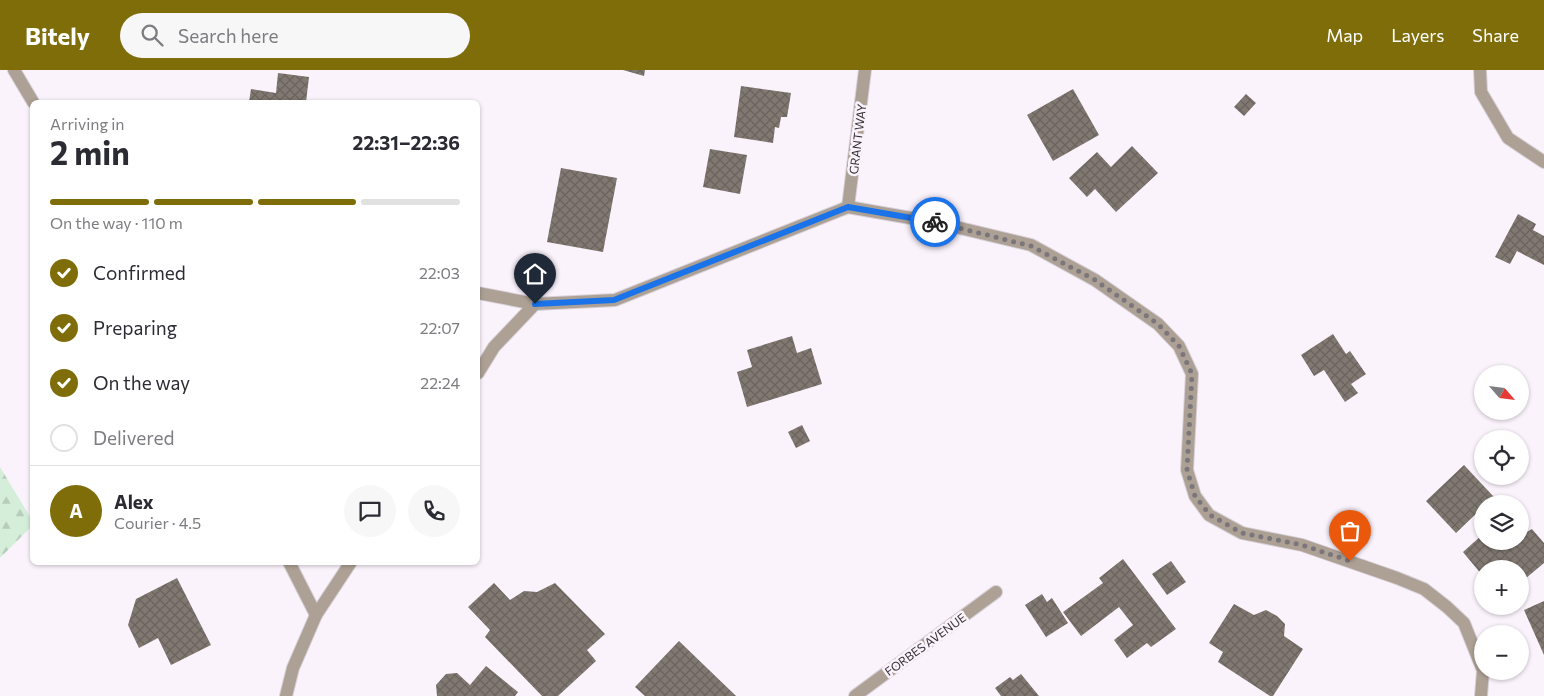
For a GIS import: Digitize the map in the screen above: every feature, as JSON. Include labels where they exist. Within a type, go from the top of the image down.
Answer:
[{"type":"street","points":[[14,70],[32,100]]},
{"type":"street","name":"GRANT WAY","points":[[848,207],[866,70]]},
{"type":"street","points":[[1480,70],[1482,92],[1508,138],[1544,162]]},
{"type":"street","points":[[480,293],[535,304],[614,300],[848,207],[939,223],[1031,246],[1095,280],[1158,324],[1179,346],[1192,374],[1187,470],[1195,496],[1210,515],[1242,533],[1302,545],[1397,578],[1424,590],[1447,607],[1464,623],[1474,648]]},
{"type":"street","points":[[480,370],[494,348],[535,304]]},
{"type":"street","points":[[291,565],[316,615]]},
{"type":"street","points":[[286,696],[293,668],[316,615],[349,565]]},
{"type":"street","name":"FORBES AVENUE","points":[[855,696],[996,592]]},
{"type":"street","points":[[1480,696],[1482,680]]},
{"type":"green space","points":[[0,467],[30,517],[30,528],[0,558]]},
{"type":"building","points":[[623,70],[645,70],[644,76]]},
{"type":"building","points":[[278,73],[309,77],[306,100],[249,100],[251,89],[276,93]]},
{"type":"building","points":[[741,86],[791,93],[787,117],[781,117],[779,128],[775,127],[773,143],[734,137]]},
{"type":"building","points":[[1073,89],[1099,135],[1053,161],[1027,115]]},
{"type":"building","points":[[1246,94],[1256,103],[1244,116],[1234,107]]},
{"type":"building","points":[[1132,146],[1158,173],[1116,212],[1095,189],[1087,197],[1069,178],[1097,152],[1111,167]]},
{"type":"building","points":[[710,149],[747,155],[740,194],[703,187]]},
{"type":"building","points":[[561,168],[617,178],[603,252],[547,242]]},
{"type":"building","points":[[1518,214],[1536,224],[1533,230],[1544,236],[1544,265],[1517,251],[1510,264],[1495,257]]},
{"type":"building","points":[[1333,334],[1346,354],[1350,351],[1366,374],[1351,384],[1358,393],[1345,402],[1324,370],[1314,376],[1301,355]]},
{"type":"building","points":[[792,336],[797,353],[811,348],[822,384],[747,407],[737,372],[752,367],[747,350]]},
{"type":"building","points":[[802,425],[810,441],[796,448],[788,432]]},
{"type":"building","points":[[1464,465],[1474,476],[1474,485],[1483,485],[1492,495],[1474,495],[1474,516],[1456,533],[1426,501]]},
{"type":"building","points":[[1532,529],[1544,543],[1544,563],[1529,576],[1529,560],[1474,560],[1474,565],[1463,552],[1474,542],[1474,550],[1529,550],[1529,531]]},
{"type":"building","points":[[1123,559],[1176,629],[1151,647],[1147,643],[1127,658],[1114,640],[1133,625],[1119,607],[1081,636],[1063,612],[1103,583],[1099,578]]},
{"type":"building","points":[[1171,561],[1186,582],[1167,595],[1152,574]]},
{"type":"building","points":[[177,578],[211,645],[171,665],[158,638],[139,648],[128,625],[136,599]]},
{"type":"building","points":[[494,583],[510,600],[524,591],[537,592],[555,583],[605,634],[587,650],[596,661],[558,696],[542,696],[485,637],[490,630],[468,607]]},
{"type":"building","points":[[1042,594],[1047,602],[1052,598],[1068,623],[1046,637],[1025,605]]},
{"type":"building","points":[[1544,601],[1544,655],[1526,615],[1529,615],[1529,608]]},
{"type":"building","points":[[1234,604],[1254,615],[1266,610],[1277,616],[1285,624],[1284,636],[1303,649],[1273,696],[1270,696],[1218,662],[1223,652],[1209,643]]},
{"type":"building","points":[[679,641],[736,696],[645,696],[635,687]]},
{"type":"building","points":[[486,666],[518,692],[515,696],[437,696],[436,685],[446,674],[457,673],[470,685]]},
{"type":"building","points":[[1021,674],[1039,696],[1001,696],[995,688],[1010,677],[1013,680]]},
{"type":"way so far","points":[[935,222],[1031,246],[1095,280],[1158,324],[1179,346],[1192,374],[1187,470],[1195,496],[1210,515],[1242,533],[1302,545],[1350,561]]},
{"type":"route","points":[[535,304],[614,300],[848,207],[935,222]]}]
